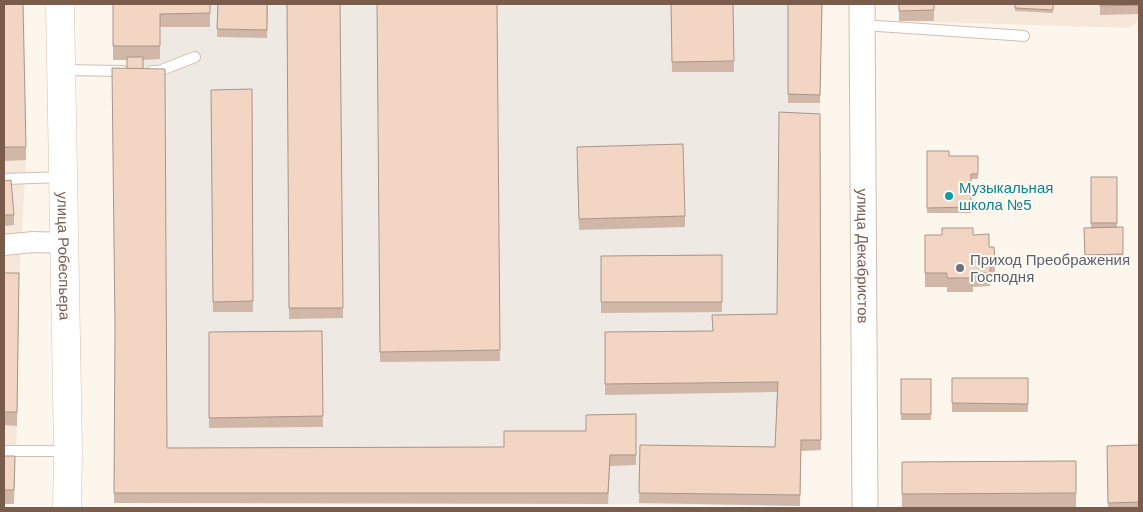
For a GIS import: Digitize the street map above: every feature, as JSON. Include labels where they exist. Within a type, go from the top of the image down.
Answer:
[{"type":"main road","name":"улица Робеспьера","points":[[60,4],[68,508]]},
{"type":"street","name":"улица Декабристов","points":[[863,14],[865,508]]},
{"type":"street","points":[[4,245],[33,242],[65,243]]},
{"type":"lane","points":[[863,14],[1024,36]]},
{"type":"lane","points":[[143,71],[159,71],[195,57]]},
{"type":"lane","points":[[62,70],[127,71]]},
{"type":"lane","points":[[4,179],[64,177]]},
{"type":"lane","points":[[4,450],[68,451]]},
{"type":"shaded area","points":[[4,4],[22,4],[26,160],[19,287],[14,504],[4,504]]},
{"type":"shaded area","points":[[113,4],[822,4],[820,103],[821,450],[801,451],[800,506],[504,503],[114,503],[127,60],[113,60]]},
{"type":"shaded area","points":[[899,4],[1139,4],[1139,20],[1129,28],[899,21]]},
{"type":"building","points":[[4,4],[23,4],[26,147],[4,147]]},
{"type":"building","points":[[113,4],[210,4],[210,13],[160,14],[160,46],[113,46]]},
{"type":"building","points":[[218,4],[267,4],[267,30],[217,29]]},
{"type":"building","points":[[287,4],[340,4],[343,308],[289,308]]},
{"type":"building","points":[[377,4],[497,4],[500,350],[380,352]]},
{"type":"building","points":[[671,4],[733,4],[734,61],[672,62]]},
{"type":"building","points":[[788,4],[822,4],[820,95],[788,94]]},
{"type":"building","points":[[899,4],[934,4],[934,10],[899,11]]},
{"type":"building","points":[[1015,4],[1053,4],[1053,10],[1015,8]]},
{"type":"building","points":[[1100,4],[1139,4],[1139,5],[1100,6]]},
{"type":"building","points":[[127,57],[143,57],[143,69],[127,69]]},
{"type":"building","points":[[112,68],[165,69],[167,448],[504,447],[504,431],[586,431],[586,415],[636,414],[636,455],[610,455],[608,493],[114,493],[115,329]]},
{"type":"building","points":[[252,89],[253,301],[213,302],[211,90]]},
{"type":"building","points":[[779,112],[820,114],[821,440],[801,440],[800,495],[639,493],[640,445],[775,447],[778,382],[605,384],[605,332],[713,331],[712,315],[777,314]]},
{"type":"building","points":[[683,144],[685,216],[579,219],[577,147]]},
{"type":"building","name":"Музыкальная школа №5","points":[[927,151],[949,151],[949,156],[978,156],[978,174],[971,174],[971,207],[927,208]]},
{"type":"building","points":[[1091,177],[1117,177],[1117,223],[1091,223]]},
{"type":"building","points":[[11,180],[14,215],[4,215],[4,181]]},
{"type":"building","points":[[1123,227],[1123,254],[1085,255],[1084,228]]},
{"type":"building","name":"Приход Преображения Господня","points":[[942,228],[973,228],[973,235],[989,234],[989,247],[994,247],[995,261],[990,262],[990,273],[973,273],[973,278],[947,278],[947,273],[925,273],[925,235],[942,235]]},
{"type":"building","points":[[722,255],[722,302],[601,302],[601,256]]},
{"type":"building","points":[[4,273],[19,273],[17,412],[4,412]]},
{"type":"building","points":[[322,331],[323,416],[209,418],[209,332]]},
{"type":"building","points":[[952,378],[1028,378],[1028,404],[952,403]]},
{"type":"building","points":[[901,379],[931,379],[931,414],[901,414]]},
{"type":"building","points":[[1139,445],[1139,502],[1108,503],[1107,446]]},
{"type":"building","points":[[4,456],[15,456],[14,490],[4,490]]},
{"type":"building","points":[[1076,461],[1076,493],[902,494],[902,462]]},
{"type":"place","name":"Музыкальная школа №5","points":[[949,196]]},
{"type":"place","name":"Приход Преображения Господня","points":[[960,268]]}]
